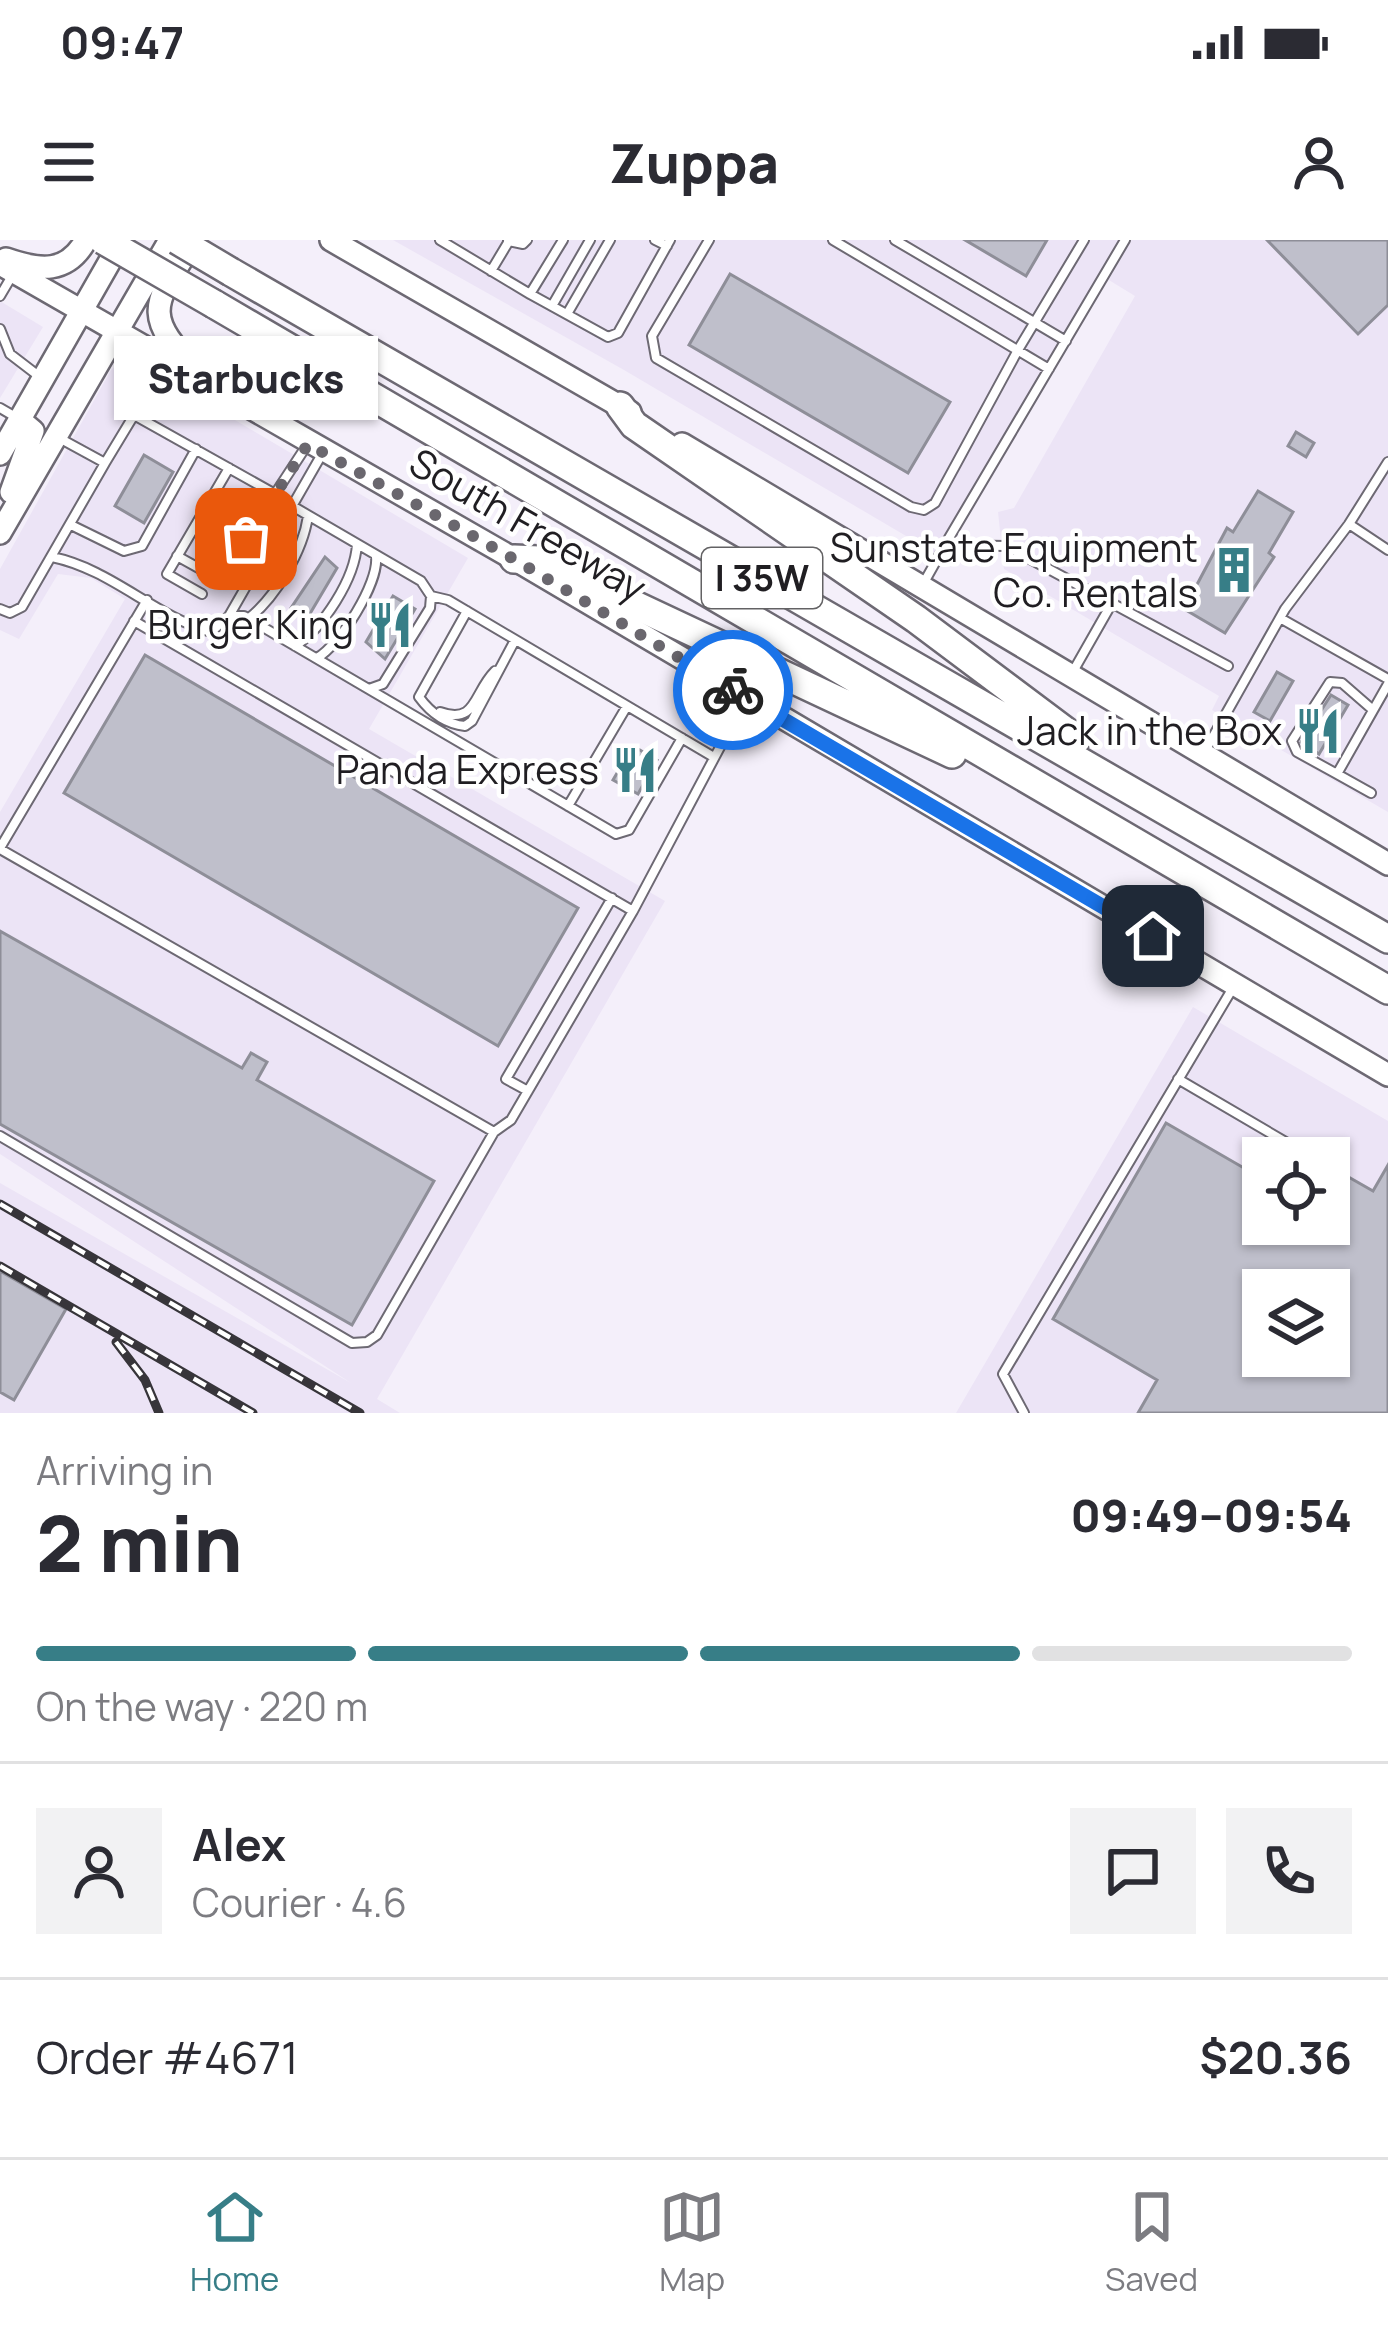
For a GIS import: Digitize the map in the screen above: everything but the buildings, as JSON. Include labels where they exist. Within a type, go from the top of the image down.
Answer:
[{"type":"highway","name":"South Freeway","points":[[103,240],[1388,990]]},
{"type":"highway","name":"South Freeway","points":[[173,240],[1388,939]]},
{"type":"highway","points":[[620,406],[634,425],[916,619],[1038,713],[1273,859],[1293,884]]},
{"type":"highway","points":[[514,559],[539,560],[931,743],[1088,827],[1134,841]]},
{"type":"main road","points":[[4,264],[52,270],[68,264],[86,240]]},
{"type":"main road","points":[[0,454],[10,414],[43,379],[122,240]]},
{"type":"main road","points":[[5,524],[173,240]]},
{"type":"main road","points":[[194,240],[159,297],[159,315],[172,346],[222,395]]},
{"type":"main road","points":[[347,244],[1388,864]]},
{"type":"main road","name":"South Freeway","points":[[4,264],[222,395],[514,559],[1388,1076]]},
{"type":"main road","points":[[5,524],[10,493],[33,431],[10,414]]},
{"type":"lane","points":[[440,240],[608,337],[618,333],[668,243],[655,240]]},
{"type":"lane","points":[[491,271],[508,241],[523,244],[527,240]]},
{"type":"lane","points":[[530,294],[563,240]]},
{"type":"lane","points":[[551,306],[590,240]]},
{"type":"lane","points":[[567,314],[610,240]]},
{"type":"lane","points":[[709,240],[652,336],[656,358],[910,507],[924,510],[935,503],[1084,240]]},
{"type":"lane","points":[[833,240],[1049,368]]},
{"type":"lane","points":[[895,240],[1066,340]]},
{"type":"lane","points":[[921,588],[1125,240]]},
{"type":"lane","points":[[0,296],[4,264]]},
{"type":"lane","points":[[0,329],[10,354],[43,379]]},
{"type":"lane","points":[[0,609],[10,613],[22,607],[134,415],[275,494]]},
{"type":"lane","points":[[55,436],[105,464]]},
{"type":"lane","points":[[177,556],[213,576],[229,567],[275,494],[315,448]]},
{"type":"lane","points":[[52,557],[94,570],[192,627],[211,632],[229,616],[294,507],[315,448]]},
{"type":"lane","points":[[71,525],[124,551],[142,546],[196,449]]},
{"type":"lane","points":[[1203,755],[1280,618],[1388,462]]},
{"type":"lane","points":[[202,594],[166,574],[229,468]]},
{"type":"lane","points":[[294,507],[422,581],[431,596],[430,608],[383,684],[369,689]]},
{"type":"lane","points":[[248,619],[262,607],[305,536],[308,516]]},
{"type":"lane","points":[[1349,524],[1388,550]]},
{"type":"lane","points":[[295,646],[311,635],[356,563],[357,544]]},
{"type":"lane","points":[[945,544],[1006,546],[1228,666]]},
{"type":"lane","points":[[316,658],[332,649],[378,572],[376,555]]},
{"type":"lane","points":[[431,596],[448,600],[712,756]]},
{"type":"lane","points":[[147,600],[0,848],[494,1132]]},
{"type":"lane","points":[[1071,676],[1112,603]]},
{"type":"lane","points":[[411,713],[467,611]]},
{"type":"lane","points":[[229,616],[248,619],[622,835],[682,738]]},
{"type":"lane","points":[[1280,618],[1388,682],[1337,774]]},
{"type":"lane","points":[[134,621],[634,910]]},
{"type":"lane","points":[[419,697],[454,724],[466,726],[515,640]]},
{"type":"lane","points":[[1371,793],[1297,752],[1292,741],[1330,682],[1342,683],[1373,710]]},
{"type":"lane","points":[[0,1136],[352,1343],[367,1342],[377,1335],[494,1132],[511,1120],[634,910],[746,698]]},
{"type":"lane","points":[[568,806],[627,706]]},
{"type":"lane","points":[[528,1091],[506,1079],[612,898]]},
{"type":"lane","points":[[1024,1413],[1003,1374],[1235,985]]},
{"type":"lane","points":[[1178,1079],[1277,1137]]},
{"type":"shaded area","points":[[393,240],[1388,240],[1388,812],[1212,710],[1219,696],[1004,569],[998,512],[1014,508],[1135,296],[1099,274],[935,553]]},
{"type":"shaded area","points":[[0,301],[43,327],[0,398]]},
{"type":"shaded area","points":[[127,356],[468,558],[369,729],[665,901],[377,1399],[400,1413],[0,1413],[0,1183],[351,1383],[0,1154],[0,812],[125,599],[91,578],[58,574],[19,639],[0,630],[0,569],[111,370]]},
{"type":"shaded area","points":[[1193,1007],[1388,1121],[1388,1413],[956,1413]]},
{"type":"railway","points":[[0,1204],[360,1413]]},
{"type":"railway","points":[[0,1266],[253,1413]]},
{"type":"railway","points":[[116,1342],[145,1380],[159,1413]]},
{"type":"way so far","points":[[246,539],[308,444],[514,559],[733,690]]},
{"type":"place","name":"Starbucks","points":[[246,539]]},
{"type":"place","name":"Sunstate Equipment Co. Rentals","points":[[1234,570]]},
{"type":"place","name":"Burger King","points":[[390,625]]},
{"type":"place","name":"Jack in the Box","points":[[1318,731]]},
{"type":"place","name":"Panda Express","points":[[635,770]]},
{"type":"route","points":[[733,690],[1153,936]]}]
